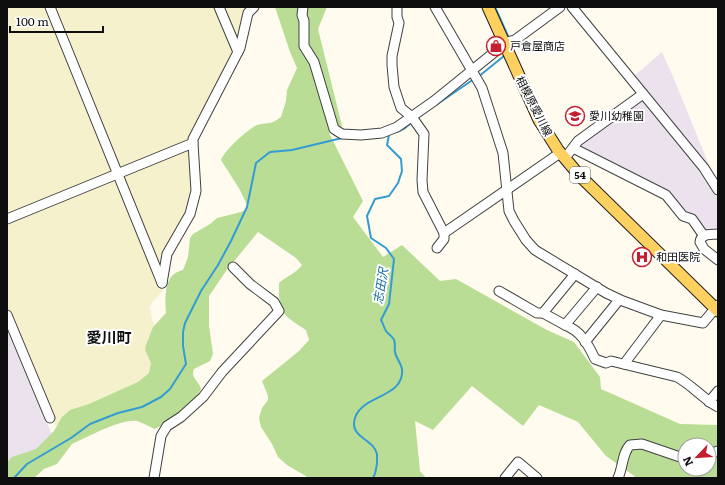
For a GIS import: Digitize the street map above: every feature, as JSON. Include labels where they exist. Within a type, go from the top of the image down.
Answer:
[{"type":"main road","name":"相模原愛川線","points":[[488,7],[539,120],[562,155],[585,180],[717,308]]},
{"type":"street","points":[[50,7],[162,283],[167,254],[190,214],[196,191],[193,139],[240,48],[248,13],[254,7]]},
{"type":"street","points":[[219,7],[238,52]]},
{"type":"street","points":[[303,7],[304,46],[314,62],[334,129],[342,134],[382,133],[414,119],[449,88],[475,76],[507,42],[515,40],[560,7]]},
{"type":"street","points":[[397,7],[397,17],[399,23],[392,56],[394,87],[401,108],[414,119],[424,134],[422,180],[423,192],[444,233],[444,239],[437,248]]},
{"type":"street","points":[[435,7],[482,88],[503,153],[509,211],[526,240],[535,250],[619,300],[661,315],[703,323],[717,308]]},
{"type":"street","points":[[572,7],[704,168],[718,190]]},
{"type":"street","points":[[444,233],[506,190],[573,148],[578,141],[643,94]]},
{"type":"street","points":[[7,219],[193,143]]},
{"type":"street","points":[[573,148],[666,195],[684,216],[692,219],[704,236]]},
{"type":"street","points":[[718,234],[700,238],[700,242],[704,249],[718,260]]},
{"type":"street","points":[[154,478],[161,436],[167,426],[181,417],[199,400],[222,372],[279,311],[274,302],[250,284],[233,267]]},
{"type":"street","points":[[543,313],[574,274]]},
{"type":"street","points":[[565,325],[597,287]]},
{"type":"street","points":[[499,291],[537,313],[543,313],[577,331],[595,359],[606,364],[611,361],[677,378],[718,407]]},
{"type":"street","points":[[585,342],[619,300]]},
{"type":"street","points":[[7,315],[50,418]]},
{"type":"street","points":[[624,364],[661,315]]},
{"type":"street","points":[[709,402],[718,391]]},
{"type":"street","points":[[618,478],[622,470],[627,448],[630,445],[642,444],[677,455]]},
{"type":"street","points":[[506,478],[518,462],[536,478]]},
{"type":"shaded area","points":[[7,7],[253,7],[239,47],[192,148],[193,200],[162,274],[164,288],[150,307],[152,319],[169,366],[57,429],[7,309]]},
{"type":"shaded area","points":[[662,52],[714,174],[713,175],[633,77]]},
{"type":"shaded area","points":[[643,98],[704,173],[718,194],[718,231],[705,233],[684,213],[669,194],[580,148],[579,143]]},
{"type":"shaded area","points":[[7,324],[52,435],[7,476]]},
{"type":"green space","points":[[275,7],[327,7],[318,29],[342,126],[329,133],[363,201],[353,217],[383,257],[402,245],[440,281],[456,279],[547,330],[574,342],[600,377],[601,389],[680,424],[718,425],[718,478],[637,478],[606,456],[578,422],[539,405],[523,426],[472,386],[433,430],[415,421],[420,471],[426,478],[309,478],[287,465],[278,457],[261,427],[259,418],[262,408],[268,400],[268,396],[262,381],[299,351],[309,340],[306,330],[292,321],[284,312],[281,307],[279,293],[279,283],[297,271],[302,265],[296,258],[258,232],[226,271],[209,296],[209,326],[213,354],[210,361],[194,369],[193,375],[201,389],[198,395],[187,407],[167,422],[154,429],[137,421],[123,422],[106,428],[72,444],[57,464],[44,469],[34,478],[7,478],[7,462],[12,457],[36,449],[54,431],[62,417],[70,410],[89,404],[138,382],[149,373],[151,363],[145,350],[146,345],[153,327],[166,313],[165,303],[168,282],[175,273],[183,270],[188,257],[190,238],[193,234],[217,218],[241,212],[245,210],[247,205],[240,190],[221,160],[242,136],[257,125],[273,122],[281,117],[286,101],[287,90],[297,68]]},
{"type":"waterway","name":"志田沢","points":[[495,7],[508,36]]},
{"type":"waterway","name":"志田沢","points":[[478,77],[504,56]]},
{"type":"waterway","name":"志田沢","points":[[436,105],[474,79]]},
{"type":"waterway","name":"志田沢","points":[[397,132],[412,122]]},
{"type":"waterway","name":"志田沢","points":[[373,478],[376,469],[377,454],[372,445],[357,432],[354,423],[357,414],[363,407],[389,392],[396,386],[401,379],[402,369],[395,351],[394,340],[386,331],[381,320],[389,304],[394,259],[386,248],[371,238],[367,216],[375,199],[389,196],[398,183],[402,171],[401,159],[387,145],[389,135]]},
{"type":"waterway","points":[[14,478],[27,464],[71,438],[90,424],[118,413],[142,407],[161,397],[170,389],[186,364],[183,346],[183,332],[185,323],[201,291],[218,265],[231,241],[247,207],[256,163],[270,152],[292,150],[342,138]]},
{"type":"place","name":"戸倉屋商店","points":[[496,46]]},
{"type":"place","name":"愛川幼稚園","points":[[575,116]]},
{"type":"place","name":"和田医院","points":[[642,257]]},
{"type":"district","name":"愛川町","points":[[109,338]]}]
